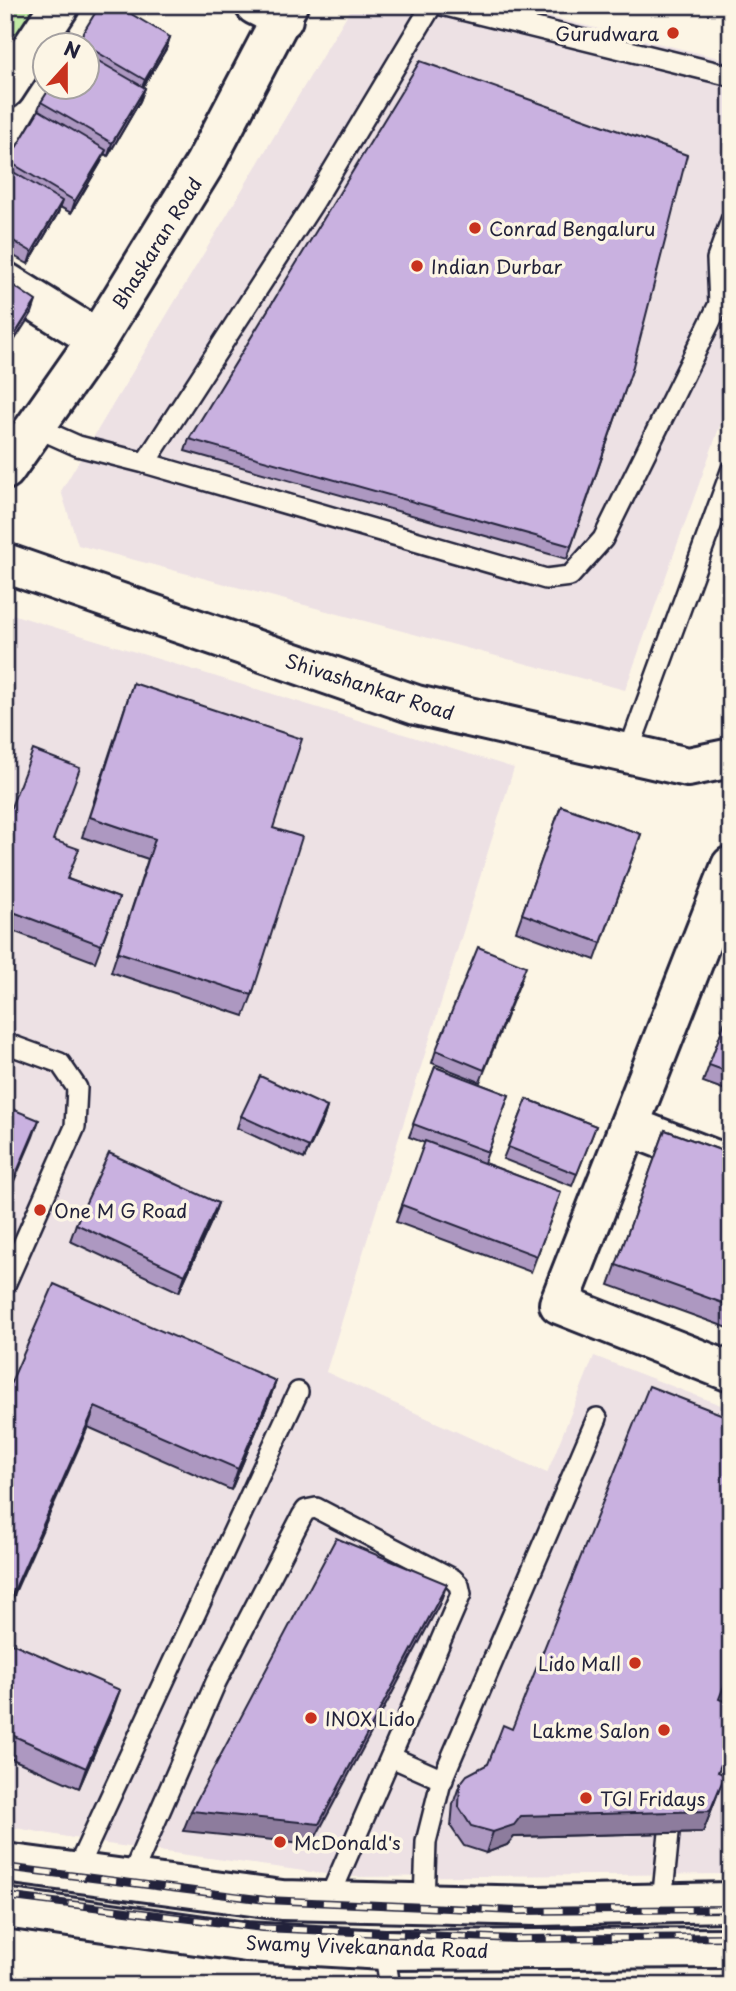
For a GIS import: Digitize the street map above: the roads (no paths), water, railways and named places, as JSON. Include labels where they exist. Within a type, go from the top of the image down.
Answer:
[{"type":"main road","points":[[5,89],[60,5]]},
{"type":"main road","name":"Bhaskaran Road","points":[[5,470],[33,426],[97,338],[204,165],[276,10]]},
{"type":"main road","points":[[5,282],[97,338]]},
{"type":"main road","name":"Shivashankar Road","points":[[11,566],[416,705],[688,766],[731,758]]},
{"type":"main road","points":[[731,866],[559,1304],[731,1371]]},
{"type":"main road","points":[[629,1126],[731,1166]]},
{"type":"main road","points":[[5,1863],[282,1900],[537,1906],[662,1903],[730,1897]]},
{"type":"main road","name":"Swamy Vivekananda Road","points":[[5,1908],[246,1942],[387,1968],[731,1948]]},
{"type":"lane","points":[[145,463],[314,202],[432,5]]},
{"type":"lane","points":[[442,5],[731,76]]},
{"type":"lane","points":[[33,426],[78,446],[546,579],[570,576],[603,539],[719,304],[717,259],[731,220]]},
{"type":"lane","points":[[628,753],[731,471]]},
{"type":"lane","points":[[5,1043],[60,1063],[77,1088],[75,1127],[5,1284]]},
{"type":"lane","points":[[75,1873],[298,1392]]},
{"type":"lane","points":[[424,1903],[426,1842],[443,1780],[597,1418]]},
{"type":"lane","points":[[130,1880],[216,1682],[302,1516],[310,1508],[430,1567],[459,1585],[459,1602],[328,1901]]},
{"type":"lane","points":[[391,1757],[443,1780]]},
{"type":"lane","points":[[662,1903],[669,1833]]},
{"type":"railway","points":[[5,1867],[266,1900],[516,1911],[731,1909]]},
{"type":"railway","points":[[5,1896],[263,1928],[515,1939],[731,1937]]},
{"type":"place","name":"Gurudwara","points":[[673,33]]},
{"type":"place","name":"Conrad Bengaluru","points":[[475,228]]},
{"type":"place","name":"Indian Durbar","points":[[417,266]]},
{"type":"place","name":"One M G Road","points":[[40,1210]]},
{"type":"place","name":"Lido Mall","points":[[635,1663]]},
{"type":"place","name":"INOX Lido","points":[[311,1718]]},
{"type":"place","name":"Lakme Salon","points":[[664,1730]]},
{"type":"place","name":"TGI Fridays","points":[[586,1798]]},
{"type":"place","name":"McDonald's","points":[[280,1842]]}]
